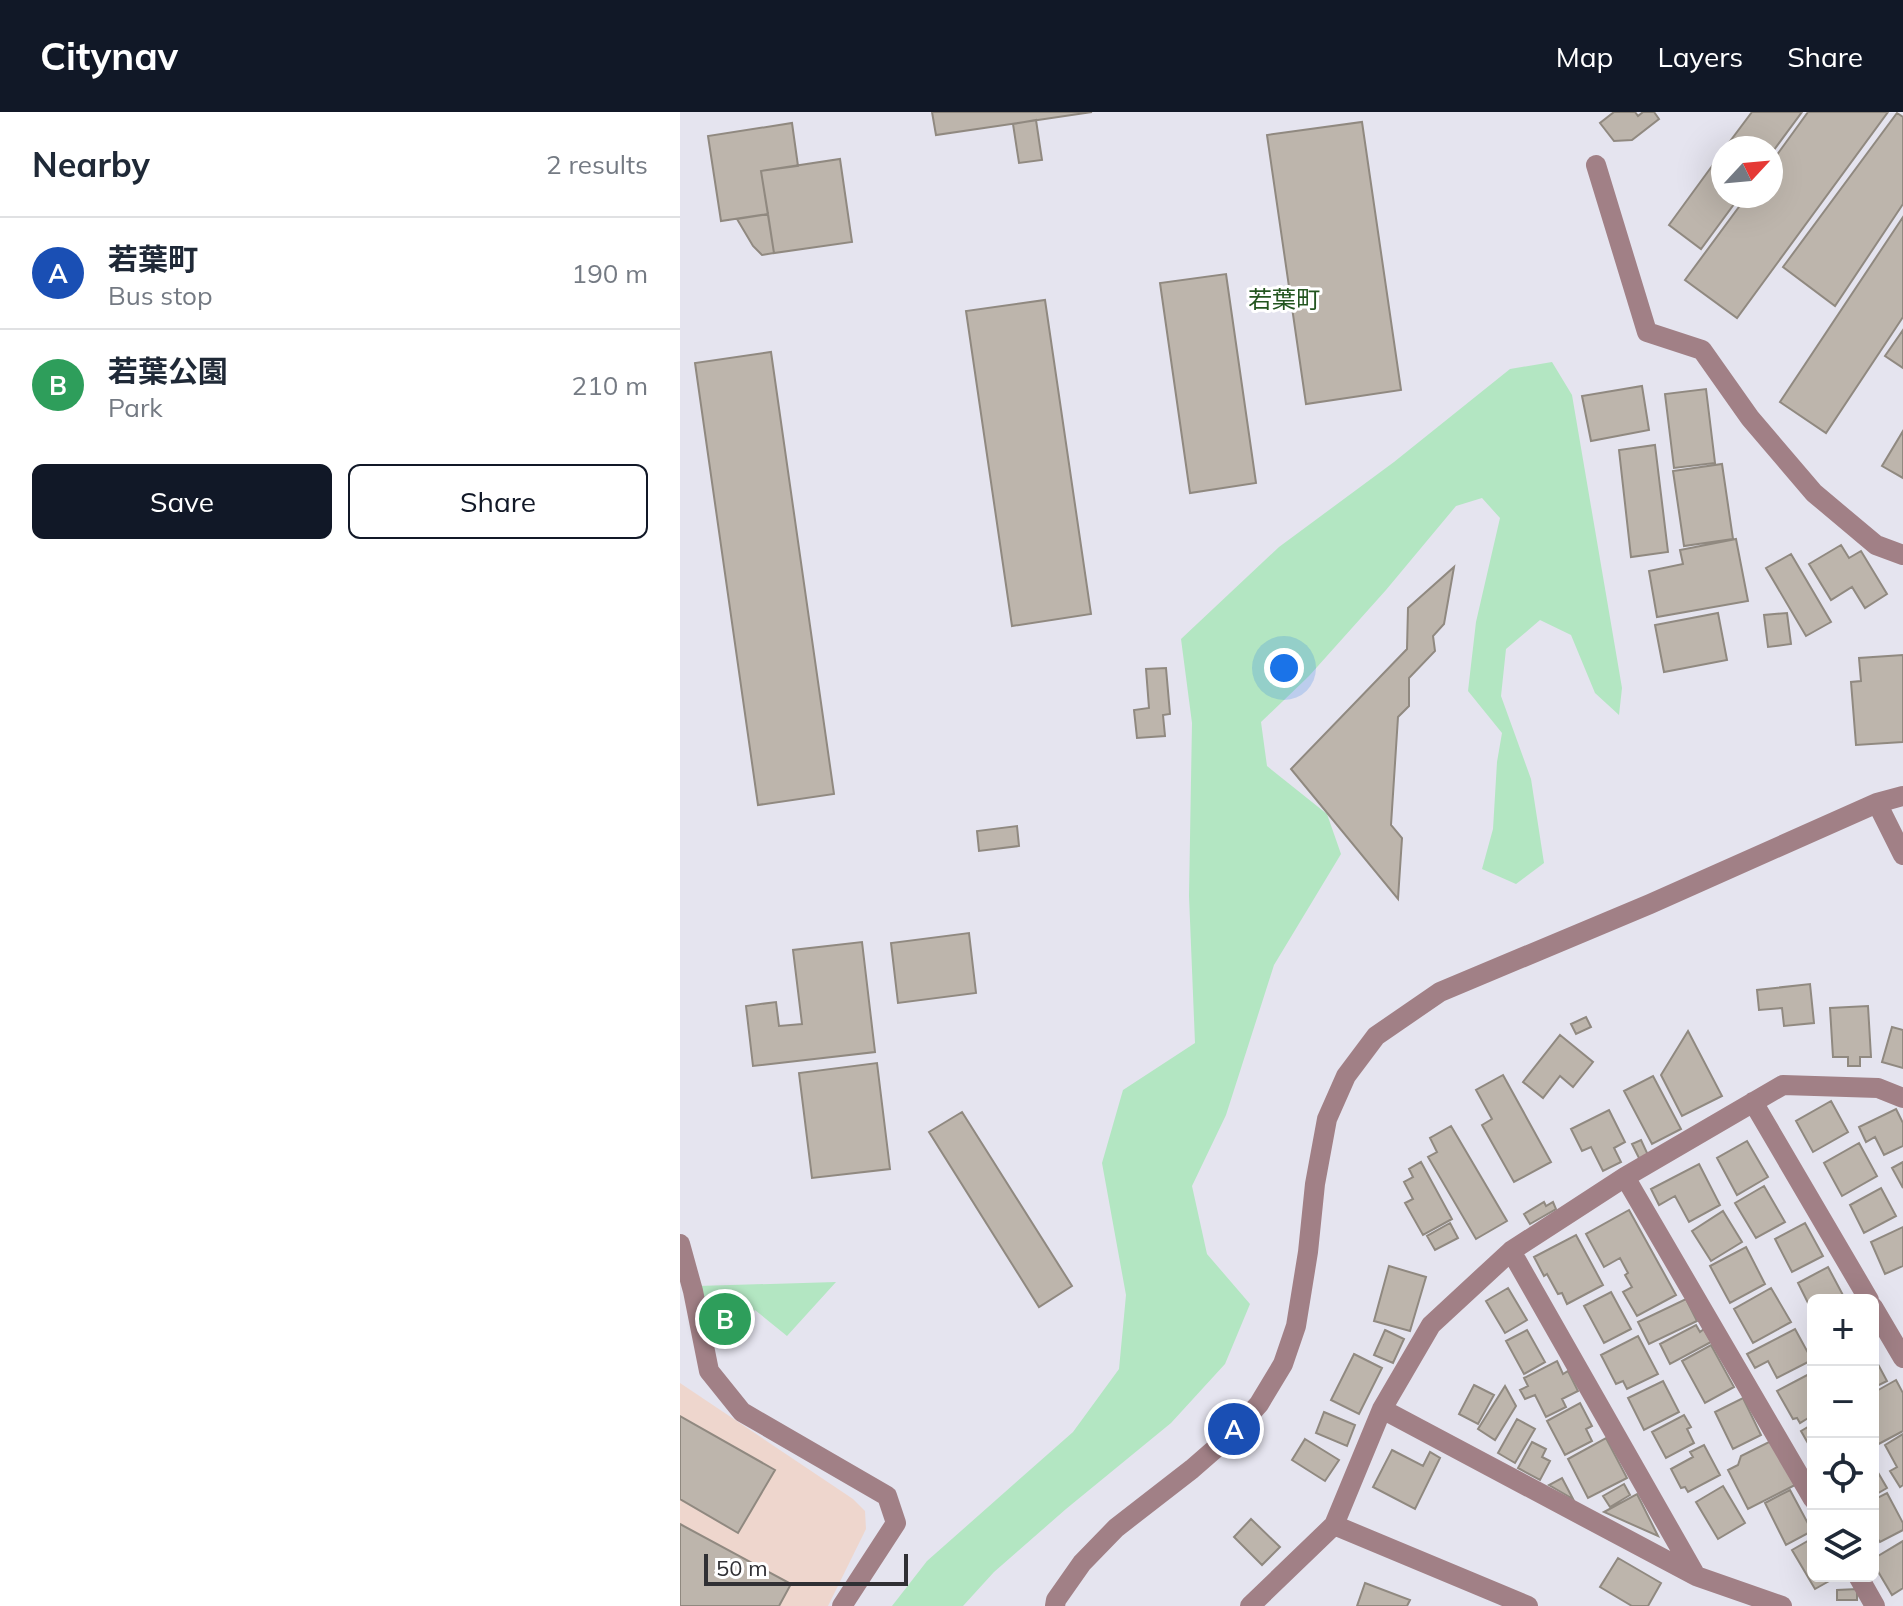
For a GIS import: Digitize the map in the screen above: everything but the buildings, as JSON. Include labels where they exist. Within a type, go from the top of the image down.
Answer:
[{"type":"street","points":[[1596,165],[1647,332],[1702,350],[1750,418],[1814,493],[1876,545],[1903,555]]},
{"type":"street","points":[[1055,1606],[1082,1563],[1116,1528],[1231,1435],[1259,1404],[1283,1364],[1296,1326],[1327,1119],[1346,1076],[1376,1036],[1440,992],[1650,904],[1877,803],[1903,796]]},
{"type":"street","points":[[1877,803],[1903,855]]},
{"type":"street","points":[[1250,1606],[1334,1525],[1382,1409],[1431,1325],[1511,1251],[1625,1177],[1783,1085],[1878,1088],[1903,1098]]},
{"type":"street","points":[[1753,1102],[1865,1294]]},
{"type":"street","points":[[1625,1177],[1807,1489]]},
{"type":"street","points":[[680,1244],[709,1371],[742,1412],[887,1496],[896,1523],[842,1606]]},
{"type":"street","points":[[1511,1251],[1696,1576]]},
{"type":"street","points":[[1879,1317],[1903,1358]]},
{"type":"street","points":[[1382,1409],[1696,1576],[1782,1606]]},
{"type":"street","points":[[1334,1525],[1528,1606]]},
{"type":"street","points":[[1861,1582],[1875,1606]]},
{"type":"shaded area","points":[[680,1383],[853,1499],[865,1511],[866,1529],[828,1606],[680,1606]]},
{"type":"green space","points":[[1552,362],[1572,395],[1622,688],[1619,715],[1595,693],[1571,635],[1540,620],[1506,649],[1501,696],[1531,779],[1544,863],[1516,884],[1482,869],[1493,829],[1502,733],[1468,691],[1476,622],[1500,518],[1482,498],[1456,506],[1309,676],[1261,722],[1267,766],[1327,814],[1341,854],[1274,965],[1226,1115],[1192,1186],[1207,1254],[1250,1304],[1225,1364],[1171,1423],[994,1572],[963,1606],[892,1606],[927,1561],[1073,1432],[1119,1369],[1126,1295],[1102,1163],[1123,1090],[1195,1043],[1189,896],[1192,723],[1181,639],[1279,547],[1394,462],[1510,369]]},
{"type":"green space","points":[[836,1282],[787,1336],[755,1310],[732,1340],[704,1328],[697,1286]]},
{"type":"place","name":"若葉公園","points":[[725,1319]]},
{"type":"place","name":"若葉町","points":[[1234,1429]]},
{"type":"district","name":"若葉町","points":[[1284,299]]}]
